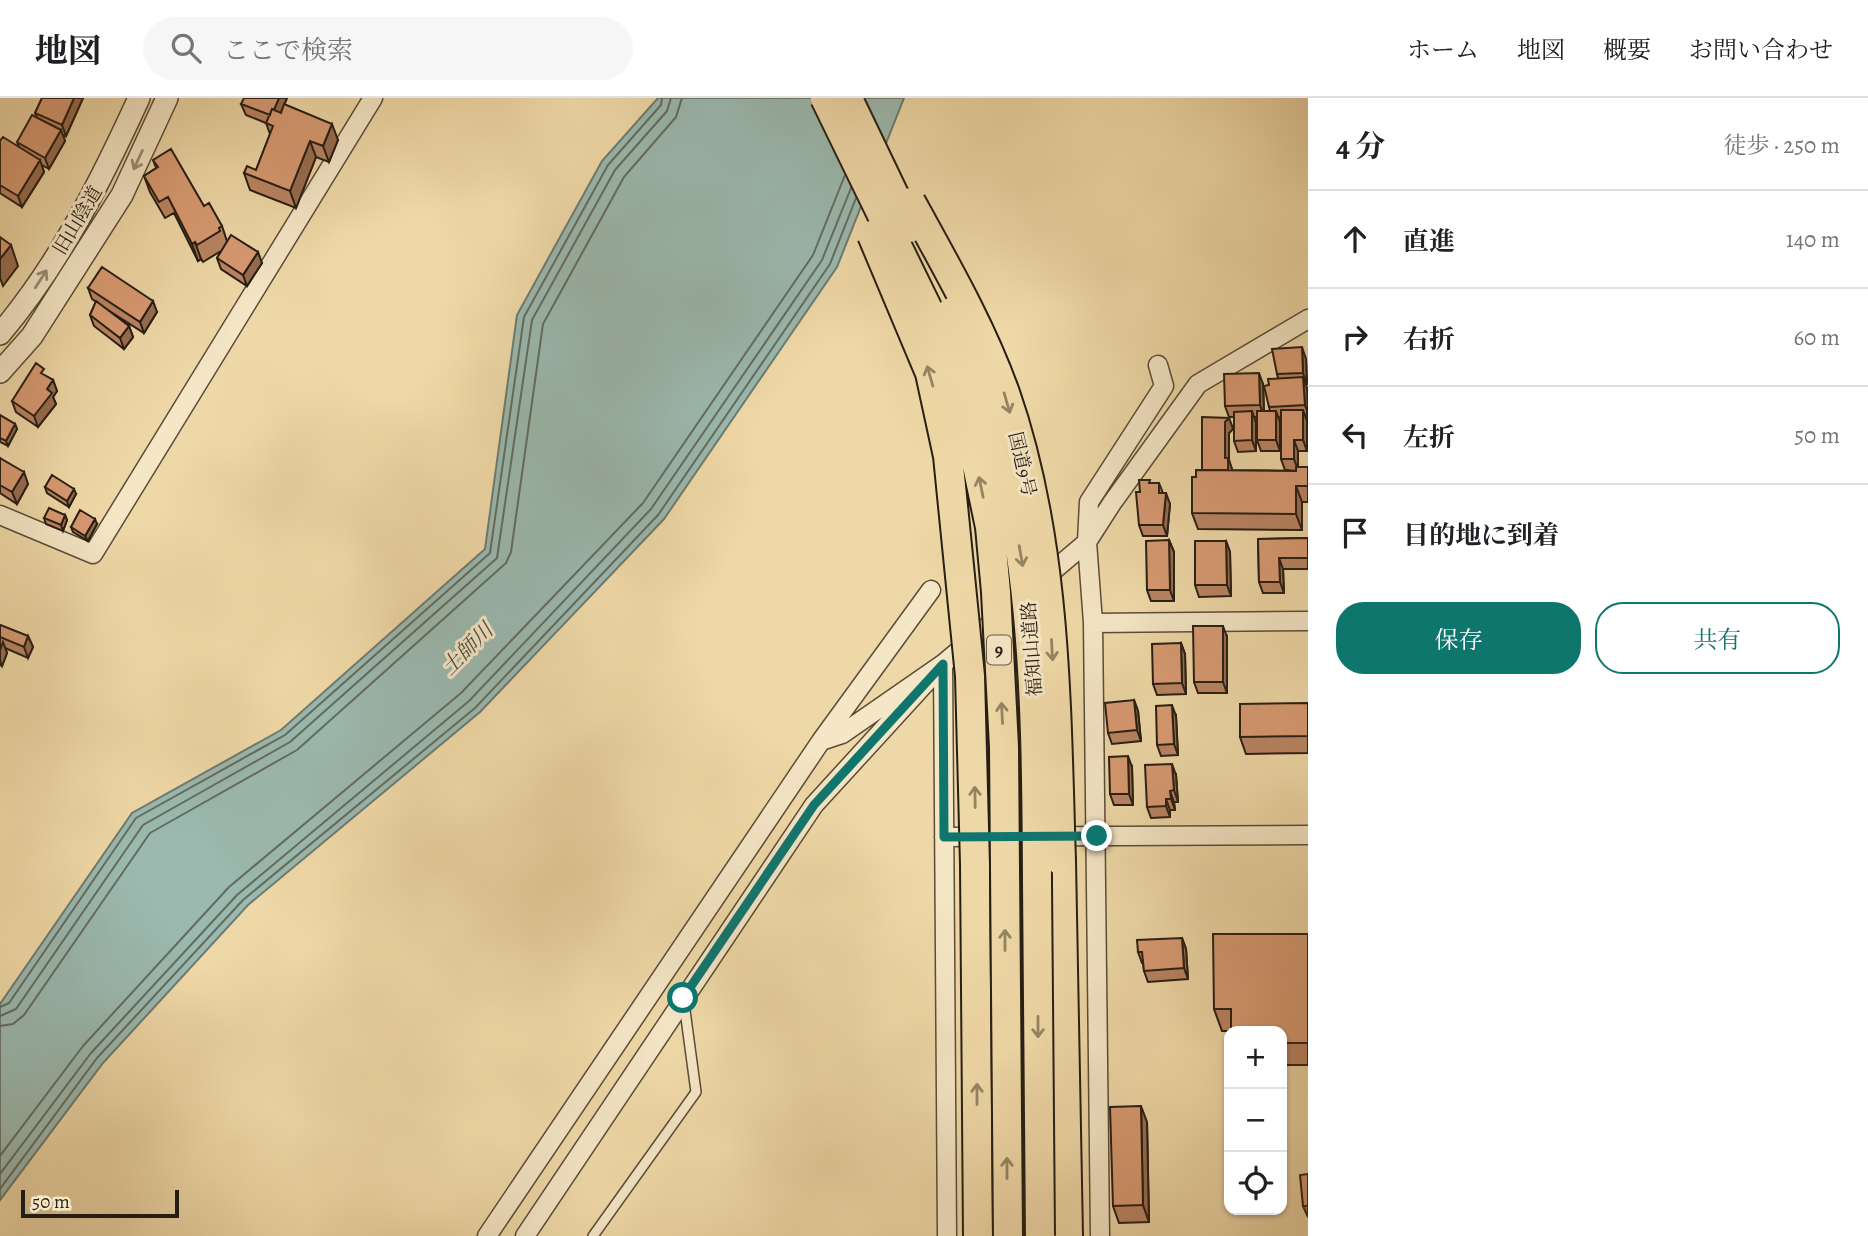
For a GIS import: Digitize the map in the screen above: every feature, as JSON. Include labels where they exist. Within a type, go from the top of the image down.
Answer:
[{"type":"highway","name":"国道9号","points":[[836,100],[874,135],[969,307],[1005,394],[1028,484],[1050,608],[1061,861],[1068,1236]]},
{"type":"highway","name":"9","points":[[836,100],[852,186],[930,373],[948,456],[966,617],[974,761],[978,1236]]},
{"type":"highway","name":"福知山道路","points":[[836,100],[938,330],[961,389],[990,527],[1004,747],[1008,1236]]},
{"type":"highway","name":"福知山道路","points":[[836,100],[954,318],[982,385],[1010,496],[1027,593],[1036,723],[1040,1236]]},
{"type":"street","name":"旧山陰道","points":[[0,334],[23,307],[99,186],[139,98]]},
{"type":"street","points":[[0,372],[32,335],[122,195],[167,98]]},
{"type":"street","points":[[0,515],[93,554],[373,98]]},
{"type":"street","points":[[821,741],[842,734],[943,664],[1087,542],[1198,384],[1308,319]]},
{"type":"street","points":[[1100,1236],[1097,836],[1093,623],[1087,542],[1089,502],[1164,386],[1158,365]]},
{"type":"street","points":[[487,1236],[821,741],[931,590]]},
{"type":"street","points":[[1093,623],[1308,621]]},
{"type":"street","points":[[943,664],[947,1236]]},
{"type":"street","points":[[524,1236],[814,805],[943,664]]},
{"type":"street","points":[[944,837],[1308,835]]},
{"type":"lane","points":[[593,1236],[696,1092],[683,998]]},
{"type":"water","name":"土師川","points":[[658,98],[904,98],[837,267],[664,519],[480,712],[248,905],[103,1063],[0,1200],[0,1004],[132,813],[281,730],[485,549],[517,315],[602,161]]},
{"type":"building","points":[[42,98],[74,98],[62,125],[35,113]]},
{"type":"building","points":[[244,98],[279,98],[270,115],[241,104]]},
{"type":"building","points":[[284,104],[332,124],[323,146],[310,141],[290,191],[244,173],[247,166],[256,170],[273,126],[266,123],[272,109],[281,113]]},
{"type":"building","points":[[32,115],[61,130],[45,158],[17,142]]},
{"type":"building","points":[[3,137],[40,160],[18,196],[0,185],[0,141]]},
{"type":"building","points":[[171,149],[204,206],[209,203],[222,226],[220,231],[197,245],[195,242],[192,244],[168,197],[159,202],[144,176],[158,167],[153,160]]},
{"type":"building","points":[[231,235],[258,252],[243,275],[217,258]]},
{"type":"building","points":[[0,237],[11,245],[0,259]]},
{"type":"building","points":[[102,267],[153,301],[140,322],[88,288]]},
{"type":"building","points":[[96,301],[129,326],[120,338],[90,315]]},
{"type":"building","points":[[1302,347],[1303,373],[1277,374],[1272,349]]},
{"type":"building","points":[[36,363],[44,369],[41,373],[53,380],[47,389],[52,393],[34,416],[12,401]]},
{"type":"building","points":[[1259,373],[1260,405],[1225,406],[1224,374]]},
{"type":"building","points":[[1303,377],[1305,405],[1269,407],[1264,386],[1269,385],[1268,379]]},
{"type":"building","points":[[1281,410],[1303,410],[1303,440],[1294,440],[1294,459],[1281,459]]},
{"type":"building","points":[[1252,411],[1252,440],[1234,441],[1234,412]]},
{"type":"building","points":[[1257,411],[1276,411],[1276,440],[1257,440]]},
{"type":"building","points":[[0,415],[15,424],[6,441],[0,438]]},
{"type":"building","points":[[1202,417],[1229,418],[1225,422],[1225,458],[1228,458],[1228,470],[1202,470]]},
{"type":"building","points":[[0,458],[24,472],[12,492],[0,485]]},
{"type":"building","points":[[1296,467],[1308,467],[1308,486],[1296,486],[1296,514],[1192,513],[1192,477],[1196,477],[1196,470],[1296,471]]},
{"type":"building","points":[[52,475],[74,489],[67,501],[45,487]]},
{"type":"building","points":[[1139,480],[1159,483],[1159,493],[1166,493],[1163,525],[1139,525],[1136,492],[1140,492]]},
{"type":"building","points":[[49,508],[65,515],[61,525],[44,518]]},
{"type":"building","points":[[80,510],[95,519],[85,536],[71,527]]},
{"type":"building","points":[[1308,538],[1308,558],[1279,558],[1280,582],[1259,582],[1258,539]]},
{"type":"building","points":[[1169,540],[1170,590],[1147,590],[1146,541]]},
{"type":"building","points":[[1195,541],[1226,541],[1227,585],[1195,585]]},
{"type":"building","points":[[0,625],[28,636],[24,647],[0,637]]},
{"type":"building","points":[[1193,626],[1223,626],[1223,682],[1194,682]]},
{"type":"building","points":[[1181,643],[1182,683],[1153,684],[1152,644]]},
{"type":"building","points":[[1134,700],[1137,730],[1108,733],[1105,703]]},
{"type":"building","points":[[1308,703],[1308,736],[1240,737],[1240,704]]},
{"type":"building","points":[[1172,705],[1174,744],[1157,745],[1156,706]]},
{"type":"building","points":[[1128,756],[1129,794],[1110,794],[1109,757]]},
{"type":"building","points":[[1172,764],[1174,790],[1170,791],[1171,799],[1166,799],[1166,806],[1147,807],[1145,765]]},
{"type":"building","points":[[1213,934],[1308,934],[1308,1043],[1287,1043],[1287,1026],[1231,1026],[1231,1009],[1214,1009]]},
{"type":"building","points":[[1182,938],[1184,968],[1144,971],[1142,952],[1138,952],[1137,940]]},
{"type":"building","points":[[1141,1106],[1143,1205],[1113,1206],[1110,1107]]},
{"type":"building","points":[[1308,1174],[1308,1206],[1303,1206],[1300,1175]]},
{"type":"route","points":[[683,998],[814,805],[943,664],[944,837],[1097,836]]}]
